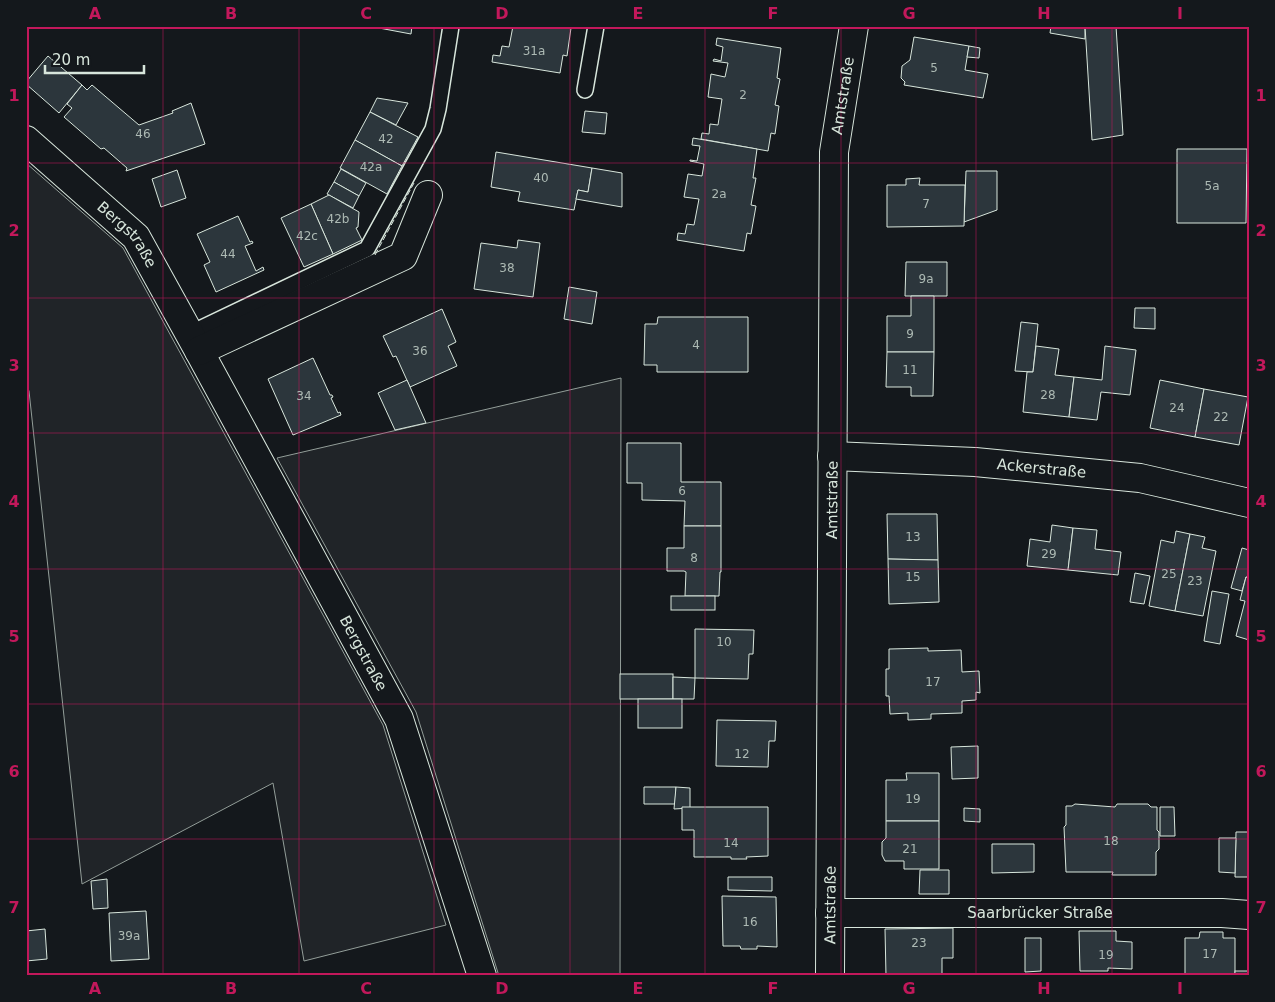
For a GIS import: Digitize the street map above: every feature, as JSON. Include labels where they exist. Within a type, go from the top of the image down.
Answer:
[{"type":"street","name":"Amtstraße","points":[[830,976],[834,152],[854,26]]},
{"type":"street","name":"Bergstraße","points":[[26,140],[136,237],[399,718],[482,976]]},
{"type":"street","points":[[194,343],[404,256],[428,195]]},
{"type":"street","name":"Ackerstraße","points":[[832,456],[975,462],[1140,478],[1249,503]]},
{"type":"street","name":"Saarbrücker Straße","points":[[830,914],[1222,913],[1249,915]]},
{"type":"lane","points":[[194,343],[367,249],[433,129],[451,26]]},
{"type":"lane","points":[[585,90],[596,26]]},
{"type":"shaded area","points":[[26,163],[123,248],[383,725],[446,925],[304,961],[273,783],[82,884],[29,391],[26,385]]},
{"type":"shaded area","points":[[621,378],[620,976],[499,976],[416,712],[277,458]]},
{"type":"building","points":[[379,26],[412,26],[411,34],[379,28]]},
{"type":"building","points":[[513,26],[567,26],[571,28],[567,56],[563,55],[560,73],[492,62],[493,55],[500,56],[502,46],[509,47]]},
{"type":"building","points":[[1051,26],[1085,26],[1085,39],[1050,33]]},
{"type":"building","points":[[1085,26],[1116,26],[1123,135],[1092,140]]},
{"type":"building","points":[[914,37],[969,46],[965,70],[988,74],[983,98],[904,85],[905,82],[901,78],[902,66],[910,60]]},
{"type":"building","points":[[717,38],[781,48],[777,78],[780,79],[775,105],[779,106],[775,134],[771,133],[768,151],[701,139],[702,133],[709,134],[710,124],[718,125],[722,99],[708,97],[711,74],[725,77],[728,63],[713,61],[714,59],[721,61],[723,47],[716,45]]},
{"type":"building","points":[[969,46],[980,48],[979,58],[967,57]]},
{"type":"building","points":[[48,56],[82,85],[59,113],[26,84]]},
{"type":"building","points":[[82,85],[87,90],[92,85],[139,125],[173,113],[172,111],[191,103],[205,144],[126,171],[127,168],[104,148],[101,149],[64,117],[72,108],[67,104]]},
{"type":"building","points":[[377,98],[408,103],[396,125],[370,112]]},
{"type":"building","points":[[585,111],[607,113],[605,134],[582,132]]},
{"type":"building","points":[[370,112],[418,137],[402,166],[355,140]]},
{"type":"building","points":[[693,138],[757,149],[753,178],[756,178],[751,205],[756,206],[751,234],[747,233],[744,251],[677,240],[678,233],[685,234],[687,224],[694,225],[699,199],[684,197],[688,174],[702,176],[704,164],[690,161],[697,161],[700,146],[692,145]]},
{"type":"building","points":[[355,140],[402,166],[387,194],[340,168]]},
{"type":"building","points":[[1177,149],[1247,149],[1246,223],[1177,223]]},
{"type":"building","points":[[496,152],[592,168],[588,192],[578,190],[574,210],[518,201],[520,192],[491,187]]},
{"type":"building","points":[[592,168],[622,173],[622,207],[576,199],[578,190],[588,192]]},
{"type":"building","points":[[341,169],[366,183],[359,196],[334,182]]},
{"type":"building","points":[[177,170],[186,198],[161,207],[152,179]]},
{"type":"building","points":[[966,171],[997,171],[997,210],[964,222]]},
{"type":"building","points":[[920,178],[919,185],[965,185],[964,226],[887,227],[887,185],[906,185],[906,179]]},
{"type":"building","points":[[334,182],[359,196],[353,208],[327,194]]},
{"type":"building","points":[[329,195],[359,212],[358,227],[356,228],[362,240],[333,254],[311,204]]},
{"type":"building","points":[[311,204],[333,254],[304,267],[281,218]]},
{"type":"building","points":[[238,216],[250,242],[252,241],[253,243],[245,246],[256,271],[263,267],[264,270],[216,292],[204,265],[210,262],[197,234]]},
{"type":"building","points":[[518,240],[540,243],[533,297],[474,289],[481,243],[517,248]]},
{"type":"building","points":[[906,262],[947,262],[947,296],[905,296]]},
{"type":"building","points":[[569,287],[597,292],[592,324],[564,319]]},
{"type":"building","points":[[911,296],[934,296],[934,352],[887,352],[887,316],[911,316]]},
{"type":"building","points":[[1135,308],[1155,308],[1155,329],[1134,328]]},
{"type":"building","points":[[442,309],[456,342],[448,346],[457,366],[410,387],[396,356],[393,357],[383,336]]},
{"type":"building","points":[[658,317],[748,317],[748,372],[657,372],[657,365],[644,365],[645,324],[657,324]]},
{"type":"building","points":[[1021,322],[1038,324],[1033,372],[1015,371]]},
{"type":"building","points":[[1036,346],[1059,349],[1055,375],[1074,377],[1069,417],[1023,412],[1027,372],[1033,372]]},
{"type":"building","points":[[1105,346],[1136,350],[1130,395],[1101,392],[1097,420],[1069,417],[1074,377],[1102,380]]},
{"type":"building","points":[[887,352],[934,352],[933,396],[911,396],[911,387],[886,387]]},
{"type":"building","points":[[313,358],[330,395],[333,397],[331,398],[338,413],[340,412],[341,415],[293,435],[268,379]]},
{"type":"building","points":[[407,380],[426,423],[395,430],[378,393]]},
{"type":"building","points":[[1160,380],[1204,389],[1195,437],[1150,428]]},
{"type":"building","points":[[1204,389],[1248,397],[1239,445],[1195,437]]},
{"type":"building","points":[[627,443],[681,443],[681,482],[721,482],[721,526],[684,526],[685,501],[642,500],[642,483],[627,483]]},
{"type":"building","points":[[887,514],[937,514],[938,560],[888,559]]},
{"type":"building","points":[[1052,525],[1073,528],[1068,570],[1027,566],[1030,539],[1050,542]]},
{"type":"building","points":[[684,526],[721,526],[719,596],[685,596],[686,572],[667,571],[667,548],[684,548]]},
{"type":"building","points":[[1073,528],[1097,530],[1095,549],[1121,552],[1118,575],[1068,570]]},
{"type":"building","points":[[1176,531],[1190,534],[1175,611],[1149,606],[1161,540],[1174,543]]},
{"type":"building","points":[[1190,534],[1205,537],[1202,548],[1216,551],[1203,616],[1175,611]]},
{"type":"building","points":[[1242,548],[1249,550],[1249,578],[1246,577],[1242,591],[1231,588]]},
{"type":"building","points":[[888,559],[938,560],[939,602],[889,604]]},
{"type":"building","points":[[1135,573],[1150,576],[1144,604],[1130,602]]},
{"type":"building","points":[[1246,577],[1249,578],[1249,640],[1236,636],[1245,601],[1240,600]]},
{"type":"building","points":[[1212,591],[1229,594],[1220,644],[1204,641]]},
{"type":"building","points":[[671,596],[715,596],[715,610],[671,610]]},
{"type":"building","points":[[695,629],[754,630],[753,654],[749,654],[748,679],[695,678]]},
{"type":"building","points":[[928,648],[928,651],[961,650],[962,672],[979,671],[980,693],[976,692],[976,700],[962,701],[962,713],[931,714],[931,719],[908,720],[908,713],[890,714],[889,696],[886,696],[886,669],[889,669],[889,649]]},
{"type":"building","points":[[620,674],[673,674],[673,699],[620,699]]},
{"type":"building","points":[[673,677],[695,678],[694,699],[673,699]]},
{"type":"building","points":[[638,699],[682,699],[682,728],[638,728]]},
{"type":"building","points":[[717,720],[776,721],[775,741],[769,741],[768,767],[716,766]]},
{"type":"building","points":[[978,746],[978,778],[952,779],[951,747]]},
{"type":"building","points":[[906,773],[939,773],[939,821],[886,821],[886,780],[907,780]]},
{"type":"building","points":[[644,787],[676,787],[675,804],[644,804]]},
{"type":"building","points":[[676,787],[690,788],[690,808],[674,809]]},
{"type":"building","points":[[1075,804],[1115,807],[1117,804],[1148,804],[1151,807],[1157,807],[1159,849],[1156,852],[1156,875],[1112,875],[1113,872],[1066,872],[1064,827],[1066,825],[1066,806]]},
{"type":"building","points":[[682,807],[768,807],[768,856],[746,857],[747,859],[694,857],[694,830],[682,830]]},
{"type":"building","points":[[1160,807],[1174,807],[1175,836],[1160,836]]},
{"type":"building","points":[[964,808],[980,809],[980,822],[964,821]]},
{"type":"building","points":[[886,821],[939,821],[939,869],[904,869],[904,861],[885,861],[882,855],[882,842],[886,838]]},
{"type":"building","points":[[1236,832],[1249,832],[1249,877],[1235,877]]},
{"type":"building","points":[[1219,838],[1236,838],[1235,873],[1219,872]]},
{"type":"building","points":[[992,844],[1034,844],[1034,872],[992,873]]},
{"type":"building","points":[[920,870],[949,870],[949,894],[919,894]]},
{"type":"building","points":[[728,877],[772,877],[772,891],[728,890]]},
{"type":"building","points":[[107,879],[108,908],[93,909],[91,881]]},
{"type":"building","points":[[722,896],[776,897],[777,947],[757,946],[757,949],[741,949],[740,946],[723,946]]},
{"type":"building","points":[[146,911],[149,959],[111,961],[109,913]]},
{"type":"building","points":[[953,928],[953,958],[942,958],[942,976],[886,976],[885,929]]},
{"type":"building","points":[[45,929],[47,959],[26,961],[26,931]]},
{"type":"building","points":[[1079,931],[1116,931],[1116,941],[1132,942],[1132,969],[1108,968],[1108,971],[1080,971]]},
{"type":"building","points":[[1200,932],[1223,932],[1223,938],[1235,938],[1235,976],[1185,976],[1185,938],[1199,938]]},
{"type":"building","points":[[1025,938],[1041,938],[1041,971],[1025,972]]},
{"type":"building","points":[[1235,971],[1249,971],[1249,976],[1235,976]]},
{"type":"fence","points":[[375,255],[414,183]]}]
